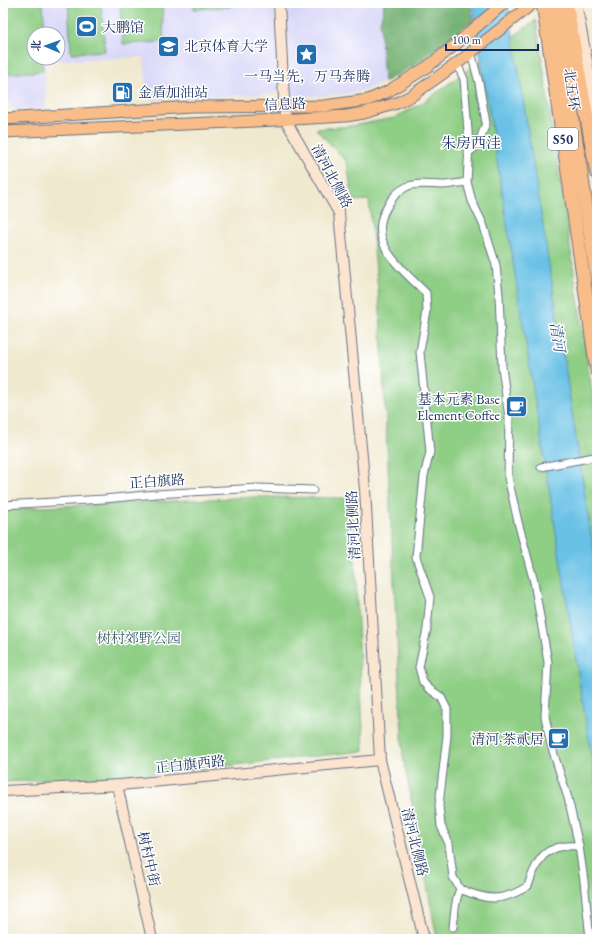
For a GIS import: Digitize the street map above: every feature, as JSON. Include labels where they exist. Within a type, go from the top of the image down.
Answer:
[{"type":"highway","name":"北五环","points":[[555,3],[597,275]]},
{"type":"highway","points":[[566,3],[597,173]]},
{"type":"highway","name":"北五环","points":[[536,4],[583,274],[597,370]]},
{"type":"main road","name":"信息路","points":[[3,119],[191,107],[324,106],[368,100],[387,92],[414,75],[465,36],[504,3]]},
{"type":"main road","name":"信息路","points":[[3,132],[346,116],[382,109],[412,96],[536,4]]},
{"type":"street","points":[[279,3],[285,119]]},
{"type":"street","points":[[576,3],[597,114]]},
{"type":"street","points":[[468,153],[478,145],[486,123],[480,83],[469,54]]},
{"type":"street","points":[[457,64],[464,79],[468,153],[467,182],[472,201],[483,224],[496,265],[500,295],[502,367],[509,418],[508,477],[534,582],[548,662],[545,716],[551,745],[568,798],[579,846],[590,939]]},
{"type":"street","name":"清河北侧路","points":[[285,119],[339,213],[365,490],[380,760],[424,939]]},
{"type":"street","points":[[467,182],[443,185],[416,184],[405,187],[391,199],[382,215],[380,238],[391,258],[426,293],[427,311],[420,352],[430,452],[424,476],[416,557],[423,573],[430,597],[427,629],[419,666],[423,682],[428,688],[441,696],[447,709],[447,736],[439,805],[441,826],[449,844],[453,877],[460,889],[479,897],[500,898],[516,894],[528,886],[533,870],[544,853],[555,848],[579,846]]},
{"type":"street","points":[[541,467],[594,457]]},
{"type":"street","name":"正白旗路","points":[[3,505],[258,488],[313,490]]},
{"type":"street","name":"正白旗西路","points":[[3,791],[117,785],[380,760]]},
{"type":"street","name":"树村中街","points":[[117,785],[152,939]]},
{"type":"street","points":[[453,927],[455,899],[460,889]]},
{"type":"shaded area","name":"北京体育大学","points":[[3,3],[275,3],[280,93],[147,100],[144,57],[66,60],[66,26],[26,26],[26,66],[45,66],[46,108],[14,110],[3,96]]},
{"type":"shaded area","points":[[286,3],[383,3],[384,7],[380,22],[384,82],[361,91],[347,94],[291,97]]},
{"type":"green space","points":[[3,3],[43,3],[44,26],[26,26],[26,66],[43,66],[43,71],[7,74]]},
{"type":"green space","name":"大鹏馆","points":[[68,3],[101,3],[105,51],[71,53]]},
{"type":"green space","points":[[120,3],[162,3],[164,42],[123,44]]},
{"type":"green space","points":[[194,3],[230,3],[230,7],[194,9]]},
{"type":"green space","points":[[383,3],[470,3],[473,20],[416,64],[384,82],[380,22],[384,7]]},
{"type":"green space","points":[[536,20],[597,425],[597,939],[437,939],[403,756],[380,310],[369,200],[353,201],[347,162],[316,129],[351,126],[394,118],[421,104]]},
{"type":"green space","name":"树村郊野公园","points":[[255,497],[352,498],[364,751],[122,777],[3,782],[3,509]]},
{"type":"water","name":"清河","points":[[472,3],[508,3],[597,572],[597,792]]},
{"type":"place","name":"大鹏馆","points":[[86,27]]},
{"type":"place","name":"北京体育大学","points":[[168,46]]},
{"type":"place","name":"一马当先，万马奔腾","points":[[307,54]]},
{"type":"place","name":"金盾加油站","points":[[123,92]]},
{"type":"place","name":"基本元素 Base Element Coffee","points":[[516,407]]},
{"type":"place","name":"清河·茶贰居","points":[[559,739]]},
{"type":"district","name":"朱房西洼","points":[[471,142]]}]
